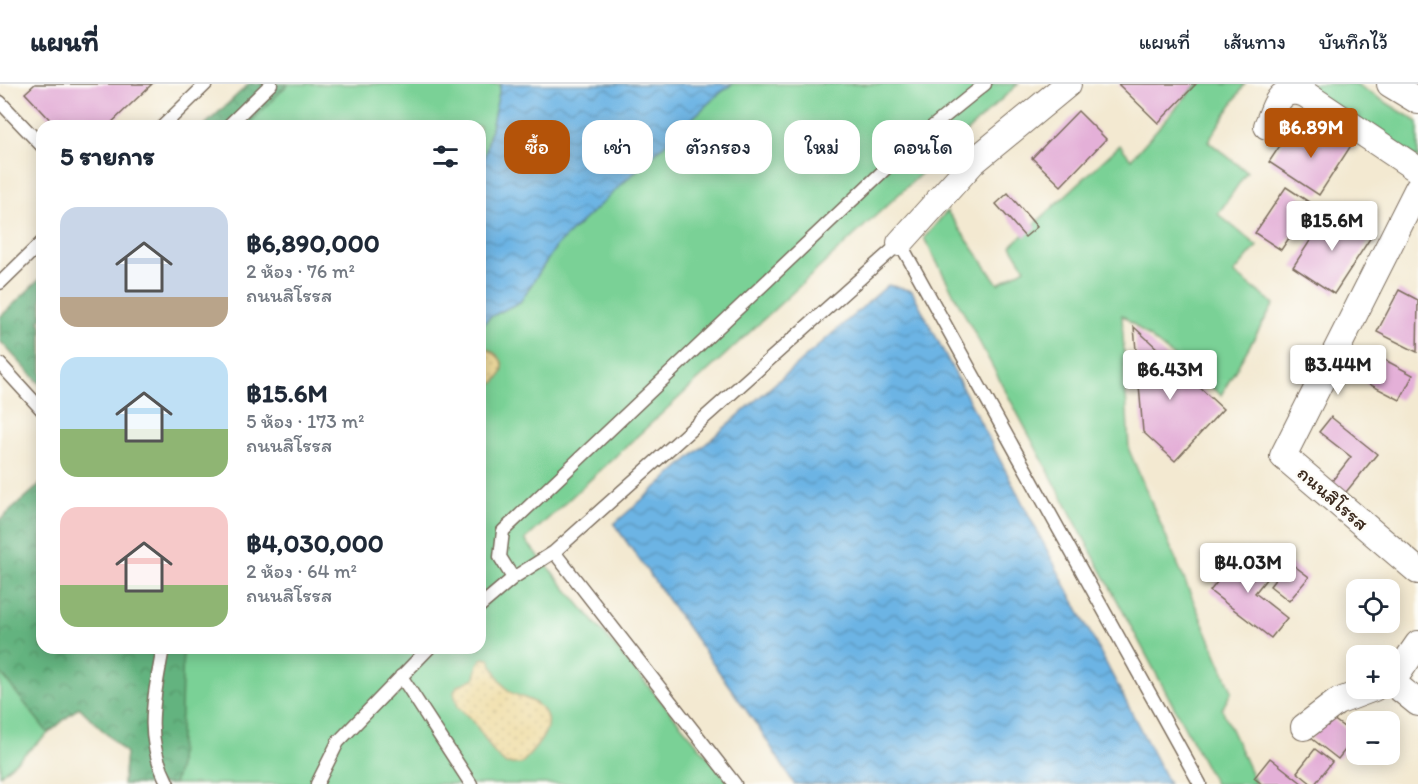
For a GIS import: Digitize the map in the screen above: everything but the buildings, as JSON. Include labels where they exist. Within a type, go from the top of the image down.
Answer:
[{"type":"street","points":[[900,243],[972,163],[1068,84]]},
{"type":"street","points":[[1390,84],[1418,101]]},
{"type":"street","points":[[1266,126],[1279,99],[1287,91],[1295,91],[1305,94],[1418,170]]},
{"type":"street","name":"ถนนสิโรรส","points":[[1418,188],[1283,456],[1418,571]]},
{"type":"street","points":[[1400,666],[1418,644]]},
{"type":"street","points":[[1400,693],[1418,703]]},
{"type":"street","points":[[1304,727],[1338,702],[1346,699]]},
{"type":"lane","points":[[169,120],[206,84]]},
{"type":"lane","points":[[234,120],[271,84]]},
{"type":"lane","points":[[513,578],[500,556],[503,531],[917,139],[985,84]]},
{"type":"lane","points":[[0,102],[36,140]]},
{"type":"lane","points":[[486,601],[513,578],[554,552],[900,243],[1200,784]]},
{"type":"lane","points":[[0,283],[36,248]]},
{"type":"lane","points":[[0,364],[36,403]]},
{"type":"lane","points":[[554,552],[735,784]]},
{"type":"lane","points":[[163,654],[151,724],[158,764],[168,784]]},
{"type":"lane","points":[[317,784],[338,742],[423,654]]},
{"type":"lane","points":[[401,676],[471,784]]},
{"type":"green space","points":[[249,84],[501,84],[486,151],[486,120],[210,120]]},
{"type":"green space","points":[[249,84],[288,84],[253,120],[210,120]]},
{"type":"green space","points":[[732,84],[1018,84],[974,125],[974,120],[872,120],[872,174],[921,174],[525,540],[731,784],[123,784],[126,753],[79,707],[0,775],[0,520],[36,488],[36,654],[486,654],[486,321],[520,302],[557,245],[633,174],[653,174],[653,155],[665,144],[665,174],[772,174],[772,120],[691,120]]},
{"type":"green space","points":[[1197,84],[1245,84],[1208,141],[1247,172],[1218,214],[1257,246],[1234,273],[1274,304],[1221,395],[1122,315],[1129,450],[1232,691],[1222,709],[1256,784],[1215,784],[924,238],[947,211],[998,284],[1025,268],[1011,246],[1120,145],[1131,159]]},
{"type":"green space","points":[[1302,84],[1356,84],[1418,122],[1418,159]]},
{"type":"green space","points":[[36,283],[36,380],[0,341],[0,317]]},
{"type":"green space","points":[[36,488],[36,654],[183,654],[179,766],[174,784],[123,784],[126,753],[79,707],[48,733],[0,672],[0,520]]},
{"type":"sand","points":[[486,348],[497,355],[503,368],[499,378],[491,383],[486,370]]},
{"type":"sand","points":[[483,658],[489,659],[500,680],[509,691],[535,703],[545,712],[547,728],[533,751],[521,764],[506,764],[495,754],[474,722],[458,707],[454,692],[457,686],[475,678],[478,664]]},
{"type":"water","points":[[501,84],[732,84],[691,120],[665,120],[665,144],[653,155],[653,120],[582,120],[582,174],[633,174],[557,245],[520,302],[486,321],[486,151]]},
{"type":"water","points":[[888,285],[912,291],[1169,784],[794,784],[761,731],[614,524]]}]
